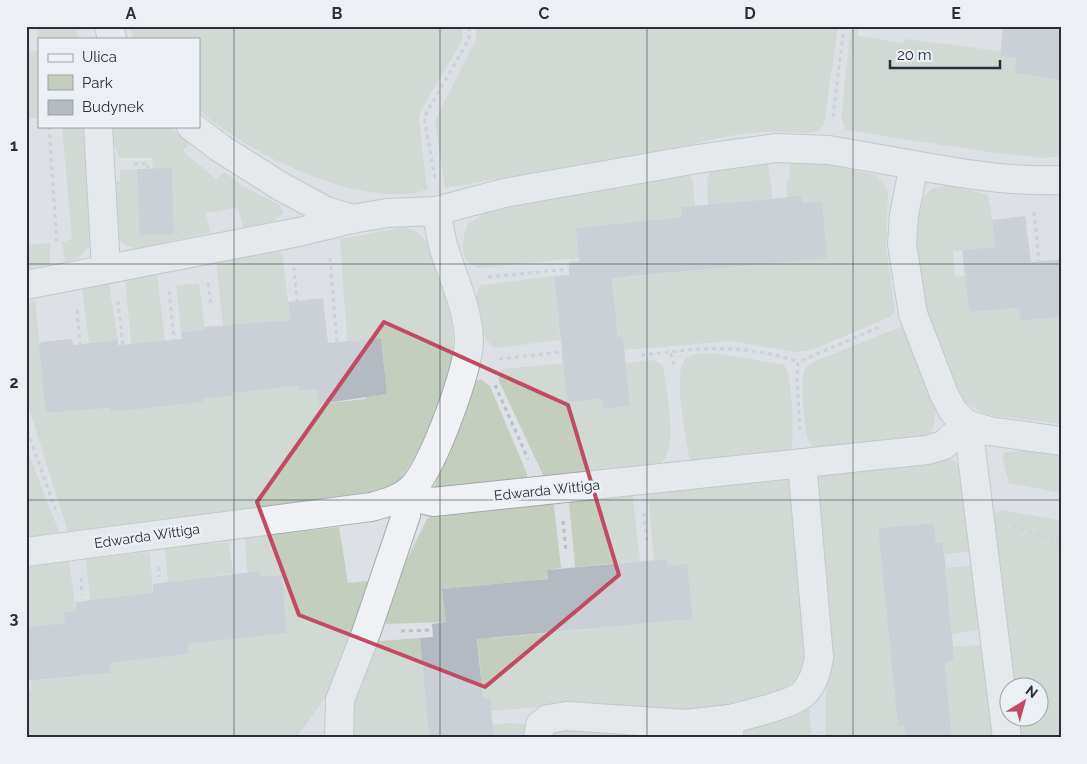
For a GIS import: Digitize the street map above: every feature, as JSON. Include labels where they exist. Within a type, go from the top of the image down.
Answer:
[{"type":"lane","points":[[108,26],[112,38]]},
{"type":"lane","points":[[98,128],[110,267]]},
{"type":"lane","points":[[194,128],[220,148],[280,186],[326,211],[340,222]]},
{"type":"lane","points":[[26,285],[388,213],[436,211],[504,193],[776,148],[829,150],[994,178],[1031,181],[1061,180]]},
{"type":"lane","points":[[914,165],[904,215],[902,244],[913,314],[944,394],[954,411],[966,424],[989,431],[1061,442]]},
{"type":"lane","points":[[339,738],[340,700],[376,606],[406,515],[407,504],[404,495],[415,485],[425,468],[460,385],[468,359],[469,339],[465,316],[443,245],[436,211]]},
{"type":"lane","points":[[966,424],[981,518],[1006,738]]},
{"type":"lane","name":"Edwarda Wittiga","points":[[26,552],[371,507],[404,495],[433,502],[928,450],[944,444],[966,424]]},
{"type":"lane","points":[[538,738],[540,725],[556,717],[686,724],[730,729],[803,694],[816,674],[819,657],[802,463]]},
{"type":"path","points":[[436,184],[424,117],[469,39],[469,26]]},
{"type":"path","points":[[832,121],[844,26]]},
{"type":"path","points":[[49,128],[59,278]]},
{"type":"path","points":[[1031,181],[1039,261]]},
{"type":"path","points":[[337,342],[340,222]]},
{"type":"path","points":[[166,257],[174,340]]},
{"type":"path","points":[[293,264],[297,302]]},
{"type":"path","points":[[110,267],[123,345]]},
{"type":"path","points":[[516,275],[569,269]]},
{"type":"path","points":[[641,355],[706,347],[730,347],[782,356],[798,362],[913,314]]},
{"type":"path","points":[[517,357],[562,352]]},
{"type":"path","points":[[670,352],[674,365]]},
{"type":"path","points":[[798,362],[797,376],[802,463]]},
{"type":"path","points":[[494,382],[540,490]]},
{"type":"path","points":[[26,423],[27,437],[69,546]]},
{"type":"path","points":[[981,518],[1018,526],[1053,539],[1061,545]]},
{"type":"path","points":[[405,631],[433,630]]},
{"type":"highlighted area","points":[[384,322],[568,405],[619,575],[485,687],[299,615],[257,502]]},
{"type":"green space","points":[[37,26],[76,26],[78,38],[38,38],[38,51]]},
{"type":"green space","points":[[129,26],[462,26],[463,39],[420,112],[419,120],[427,190],[401,194],[371,192],[339,185],[275,160],[220,127],[200,111],[200,38],[134,38]]},
{"type":"green space","points":[[476,26],[838,26],[824,125],[818,131],[809,133],[763,132],[729,136],[670,149],[445,188],[435,120],[476,40]]},
{"type":"green space","points":[[851,26],[859,26],[858,36],[904,43],[905,39],[1000,51],[1000,56],[1017,58],[1015,73],[1061,80],[1061,156],[1043,158],[981,151],[846,130],[841,118]]},
{"type":"green space","points":[[38,51],[38,118],[26,119],[26,52]]},
{"type":"green space","points":[[62,128],[88,128],[90,246],[78,258],[65,262],[62,242],[72,239]]},
{"type":"green space","points":[[110,128],[171,128],[190,142],[183,151],[216,179],[224,172],[243,186],[280,205],[283,213],[275,221],[243,228],[238,207],[206,213],[210,233],[140,248],[129,246],[121,242],[116,234],[112,214],[111,182],[120,181],[120,170],[137,169],[139,234],[174,234],[172,168],[153,169],[152,158],[120,158],[111,139]]},
{"type":"green space","points":[[791,155],[831,162],[834,166],[875,175],[888,191],[886,248],[895,310],[890,317],[812,350],[794,352],[731,341],[624,350],[623,337],[618,337],[612,272],[627,270],[628,277],[728,267],[822,202],[802,203],[787,197],[786,181],[789,179]]},
{"type":"green space","points":[[767,161],[773,198],[708,205],[707,179],[713,169]]},
{"type":"green space","points":[[685,174],[689,176],[693,183],[695,206],[682,217],[576,228],[579,258],[479,268],[472,265],[465,256],[463,244],[467,224],[493,208]]},
{"type":"green space","points":[[951,185],[987,195],[991,209],[995,247],[953,251],[955,277],[965,276],[969,312],[1019,308],[1021,321],[1061,317],[1061,424],[986,415],[965,402],[932,332],[919,286],[915,250],[917,215],[920,199],[933,188]]},
{"type":"green space","points":[[405,227],[420,234],[431,250],[449,310],[453,330],[453,350],[441,398],[416,454],[398,481],[382,492],[68,532],[27,402],[28,304],[35,300],[47,413],[110,408],[111,412],[203,402],[203,399],[232,396],[233,393],[299,386],[299,391],[317,389],[319,404],[366,399],[367,396],[387,394],[381,338],[347,341],[340,239]]},
{"type":"green space","points":[[50,243],[50,264],[26,269],[26,245]]},
{"type":"green space","points":[[278,250],[283,257],[290,320],[223,326],[216,260]]},
{"type":"green space","points":[[157,273],[165,341],[131,344],[125,278]]},
{"type":"green space","points":[[554,276],[560,340],[496,348],[490,344],[481,329],[476,309],[476,299],[481,285]]},
{"type":"green space","points":[[199,283],[205,330],[181,332],[176,286]]},
{"type":"green space","points":[[109,284],[118,340],[89,343],[82,288]]},
{"type":"green space","points":[[900,327],[906,328],[931,386],[935,402],[935,417],[932,430],[923,440],[817,451],[809,442],[805,426],[802,384],[805,368],[813,362]]},
{"type":"green space","points":[[713,353],[784,365],[789,382],[792,409],[792,447],[790,454],[694,463],[689,456],[683,421],[680,392],[681,369],[684,361],[690,356]]},
{"type":"green space","points":[[655,360],[663,365],[671,432],[666,456],[660,465],[547,478],[543,475],[498,379],[503,369],[563,363],[567,402],[602,399],[603,409],[630,405],[626,363]]},
{"type":"green space","points":[[481,379],[490,386],[527,474],[527,479],[434,488],[474,382]]},
{"type":"green space","points":[[1029,450],[1061,455],[1061,493],[1009,483],[1002,457],[1005,452]]},
{"type":"green space","points":[[26,453],[29,455],[60,534],[26,539]]},
{"type":"green space","points":[[943,453],[955,461],[965,477],[976,551],[945,554],[943,542],[936,543],[934,523],[878,528],[898,726],[904,726],[905,738],[826,738],[827,678],[814,471]]},
{"type":"green space","points":[[793,476],[807,659],[801,675],[779,693],[723,712],[554,706],[491,711],[483,698],[477,633],[493,631],[494,638],[594,629],[592,618],[633,625],[692,619],[687,564],[667,565],[666,559],[654,560],[648,495],[650,490]]},
{"type":"green space","points":[[632,490],[640,561],[575,567],[569,501]]},
{"type":"green space","points":[[546,500],[554,505],[561,568],[547,570],[548,579],[443,589],[446,622],[386,624],[384,618],[401,571],[427,519],[433,513]]},
{"type":"green space","points":[[1002,510],[1061,521],[1061,738],[1015,738],[1014,726],[1050,726],[1050,676],[1009,676],[989,514]]},
{"type":"green space","points":[[339,527],[348,583],[367,581],[375,585],[329,693],[296,738],[26,738],[26,691],[31,690],[31,681],[111,673],[110,663],[189,654],[188,644],[287,633],[282,575],[260,577],[259,572],[247,572],[245,538]]},
{"type":"green space","points":[[229,542],[233,574],[219,575],[220,585],[169,591],[165,548]]},
{"type":"green space","points":[[150,552],[153,593],[91,609],[86,559]]},
{"type":"green space","points":[[69,561],[76,611],[65,623],[26,627],[26,566]]},
{"type":"green space","points":[[977,565],[981,630],[952,634],[946,568]]},
{"type":"green space","points":[[420,638],[429,738],[352,738],[350,706],[376,643]]},
{"type":"green space","points":[[982,645],[997,738],[952,738],[945,663],[954,661],[953,647]]},
{"type":"green space","points":[[809,709],[812,738],[736,738],[749,722]]},
{"type":"green space","points":[[509,723],[528,724],[529,738],[494,738],[492,725]]},
{"type":"green space","points":[[558,726],[710,735],[718,738],[549,738]]},
{"type":"building","points":[[1003,26],[1061,26],[1061,80],[1014,73],[1017,58],[1000,56]]},
{"type":"building","points":[[172,168],[174,234],[139,235],[137,169]]},
{"type":"building","points":[[801,196],[802,203],[822,201],[827,258],[612,278],[618,337],[623,337],[630,406],[603,409],[602,399],[567,402],[554,276],[569,275],[569,262],[579,261],[576,228],[682,217],[681,207]]},
{"type":"building","points":[[1025,216],[1031,262],[1061,259],[1061,317],[1021,321],[1019,308],[969,312],[962,250],[995,247],[992,220]]},
{"type":"building","points":[[323,298],[328,343],[381,338],[387,394],[319,404],[317,389],[299,391],[299,386],[233,393],[232,396],[203,399],[203,402],[111,412],[110,408],[46,413],[39,345],[41,342],[71,339],[74,345],[118,340],[118,345],[182,339],[181,332],[205,330],[205,327],[290,320],[288,302]]},
{"type":"building","points":[[934,523],[936,543],[943,542],[953,647],[954,661],[945,663],[952,738],[905,738],[904,726],[898,727],[878,528]]},
{"type":"building","points":[[667,559],[667,565],[687,564],[693,619],[477,639],[483,698],[490,698],[494,738],[429,738],[420,638],[433,637],[432,624],[446,622],[442,589],[548,579],[547,570]]},
{"type":"building","points":[[260,571],[260,577],[282,575],[287,633],[188,644],[189,654],[110,663],[111,673],[26,681],[26,627],[65,623],[64,613],[76,611],[76,602],[153,593],[153,584]]}]
